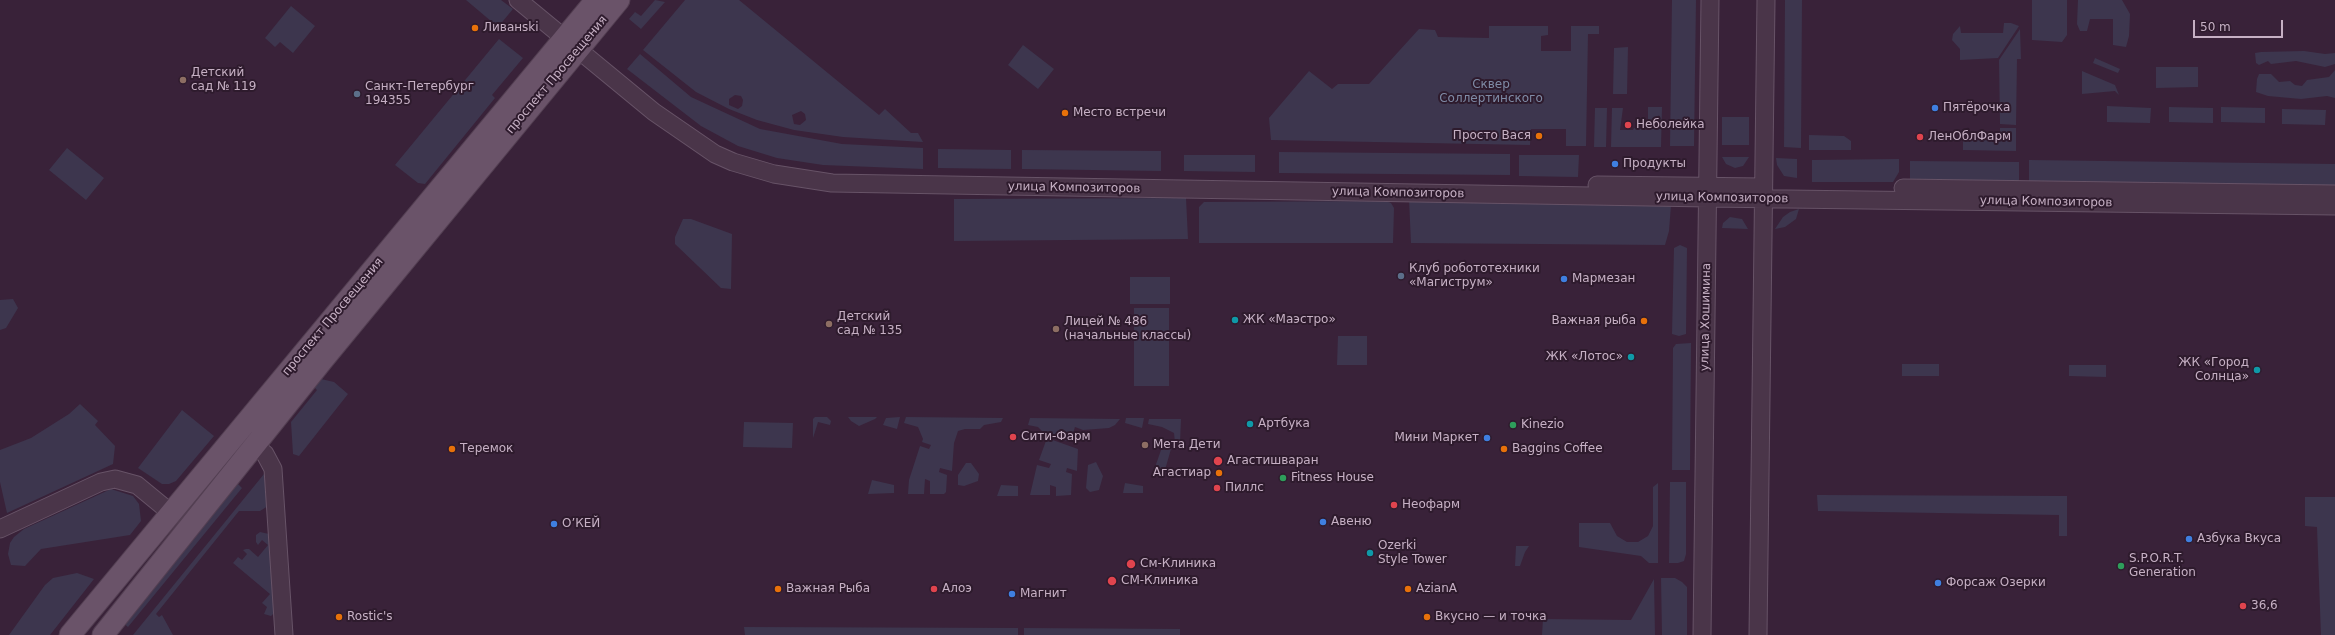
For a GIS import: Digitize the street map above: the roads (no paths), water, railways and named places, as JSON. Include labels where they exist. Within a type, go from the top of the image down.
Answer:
[{"type":"main road","name":"проспект Просвещения","points":[[103,635],[255,446],[574,41],[596,0]]},
{"type":"main road","name":"проспект Просвещения","points":[[70,635],[171,513],[574,41],[619,0]]},
{"type":"street","name":"улица Композиторов","points":[[518,0],[659,105],[736,155],[775,166],[832,176],[1764,193],[2335,206]]},
{"type":"street","name":"улица Композиторов","points":[[530,0],[574,41]]},
{"type":"street","name":"улица Хошимина","points":[[1702,635],[1710,0]]},
{"type":"street","points":[[1758,635],[1766,0]]},
{"type":"street","name":"улица Композиторов","points":[[1764,193],[2335,194]]},
{"type":"street","points":[[255,446],[265,454],[273,469],[284,635]]},
{"type":"street","points":[[0,529],[100,482],[115,479],[137,485],[171,513]]},
{"type":"place","name":"Ливанski","points":[[475,28]]},
{"type":"place","name":"Детский сад № 119","points":[[183,80]]},
{"type":"place","name":"Санкт-Петербург 194355","points":[[357,94]]},
{"type":"place","name":"Пятёрочка","points":[[1935,108]]},
{"type":"place","name":"Место встречи","points":[[1065,113]]},
{"type":"place","name":"Неболейка","points":[[1628,125]]},
{"type":"place","name":"Просто Вася","points":[[1539,136]]},
{"type":"place","name":"ЛенОблФарм","points":[[1920,137]]},
{"type":"place","name":"Продукты","points":[[1615,164]]},
{"type":"place","name":"Клуб робототехники «Магиструм»","points":[[1401,276]]},
{"type":"place","name":"Мармезан","points":[[1564,279]]},
{"type":"place","name":"ЖК «Маэстро»","points":[[1235,320]]},
{"type":"place","name":"Важная рыба","points":[[1644,321]]},
{"type":"place","name":"Детский сад № 135","points":[[829,324]]},
{"type":"place","name":"Лицей № 486 (начальные классы)","points":[[1056,329]]},
{"type":"place","name":"ЖК «Лотос»","points":[[1631,357]]},
{"type":"place","name":"ЖК «Город Солнца»","points":[[2257,370]]},
{"type":"place","name":"Артбука","points":[[1250,424]]},
{"type":"place","name":"Kinezio","points":[[1513,425]]},
{"type":"place","name":"Сити-Фарм","points":[[1013,437]]},
{"type":"place","name":"Мини Маркет","points":[[1487,438]]},
{"type":"place","name":"Мета Дети","points":[[1145,445]]},
{"type":"place","name":"Теремок","points":[[452,449]]},
{"type":"place","name":"Baggins Coffee","points":[[1504,449]]},
{"type":"place","name":"Агастишваран","points":[[1218,461]]},
{"type":"place","name":"Агастиар","points":[[1219,473]]},
{"type":"place","name":"Fitness House","points":[[1283,478]]},
{"type":"place","name":"Пиллс","points":[[1217,488]]},
{"type":"place","name":"Неофарм","points":[[1394,505]]},
{"type":"place","name":"Авеню","points":[[1323,522]]},
{"type":"place","name":"О’КЕЙ","points":[[554,524]]},
{"type":"place","name":"Азбука Вкуса","points":[[2189,539]]},
{"type":"place","name":"Ozerki Style Tower","points":[[1370,553]]},
{"type":"place","name":"См-Клиника","points":[[1131,564]]},
{"type":"place","name":"S.P.O.R.T. Generation","points":[[2121,566]]},
{"type":"place","name":"СМ-Клиника","points":[[1112,581]]},
{"type":"place","name":"Форсаж Озерки","points":[[1938,583]]},
{"type":"place","name":"Важная Рыба","points":[[778,589]]},
{"type":"place","name":"Алоэ","points":[[934,589]]},
{"type":"place","name":"AzianA","points":[[1408,589]]},
{"type":"place","name":"Магнит","points":[[1012,594]]},
{"type":"place","name":"36,6","points":[[2243,606]]},
{"type":"place","name":"Rostic's","points":[[339,617]]},
{"type":"place","name":"Вкусно — и точка","points":[[1427,617]]},
{"type":"park label","name":"Сквер Соллертинского","points":[[1491,92]]}]
